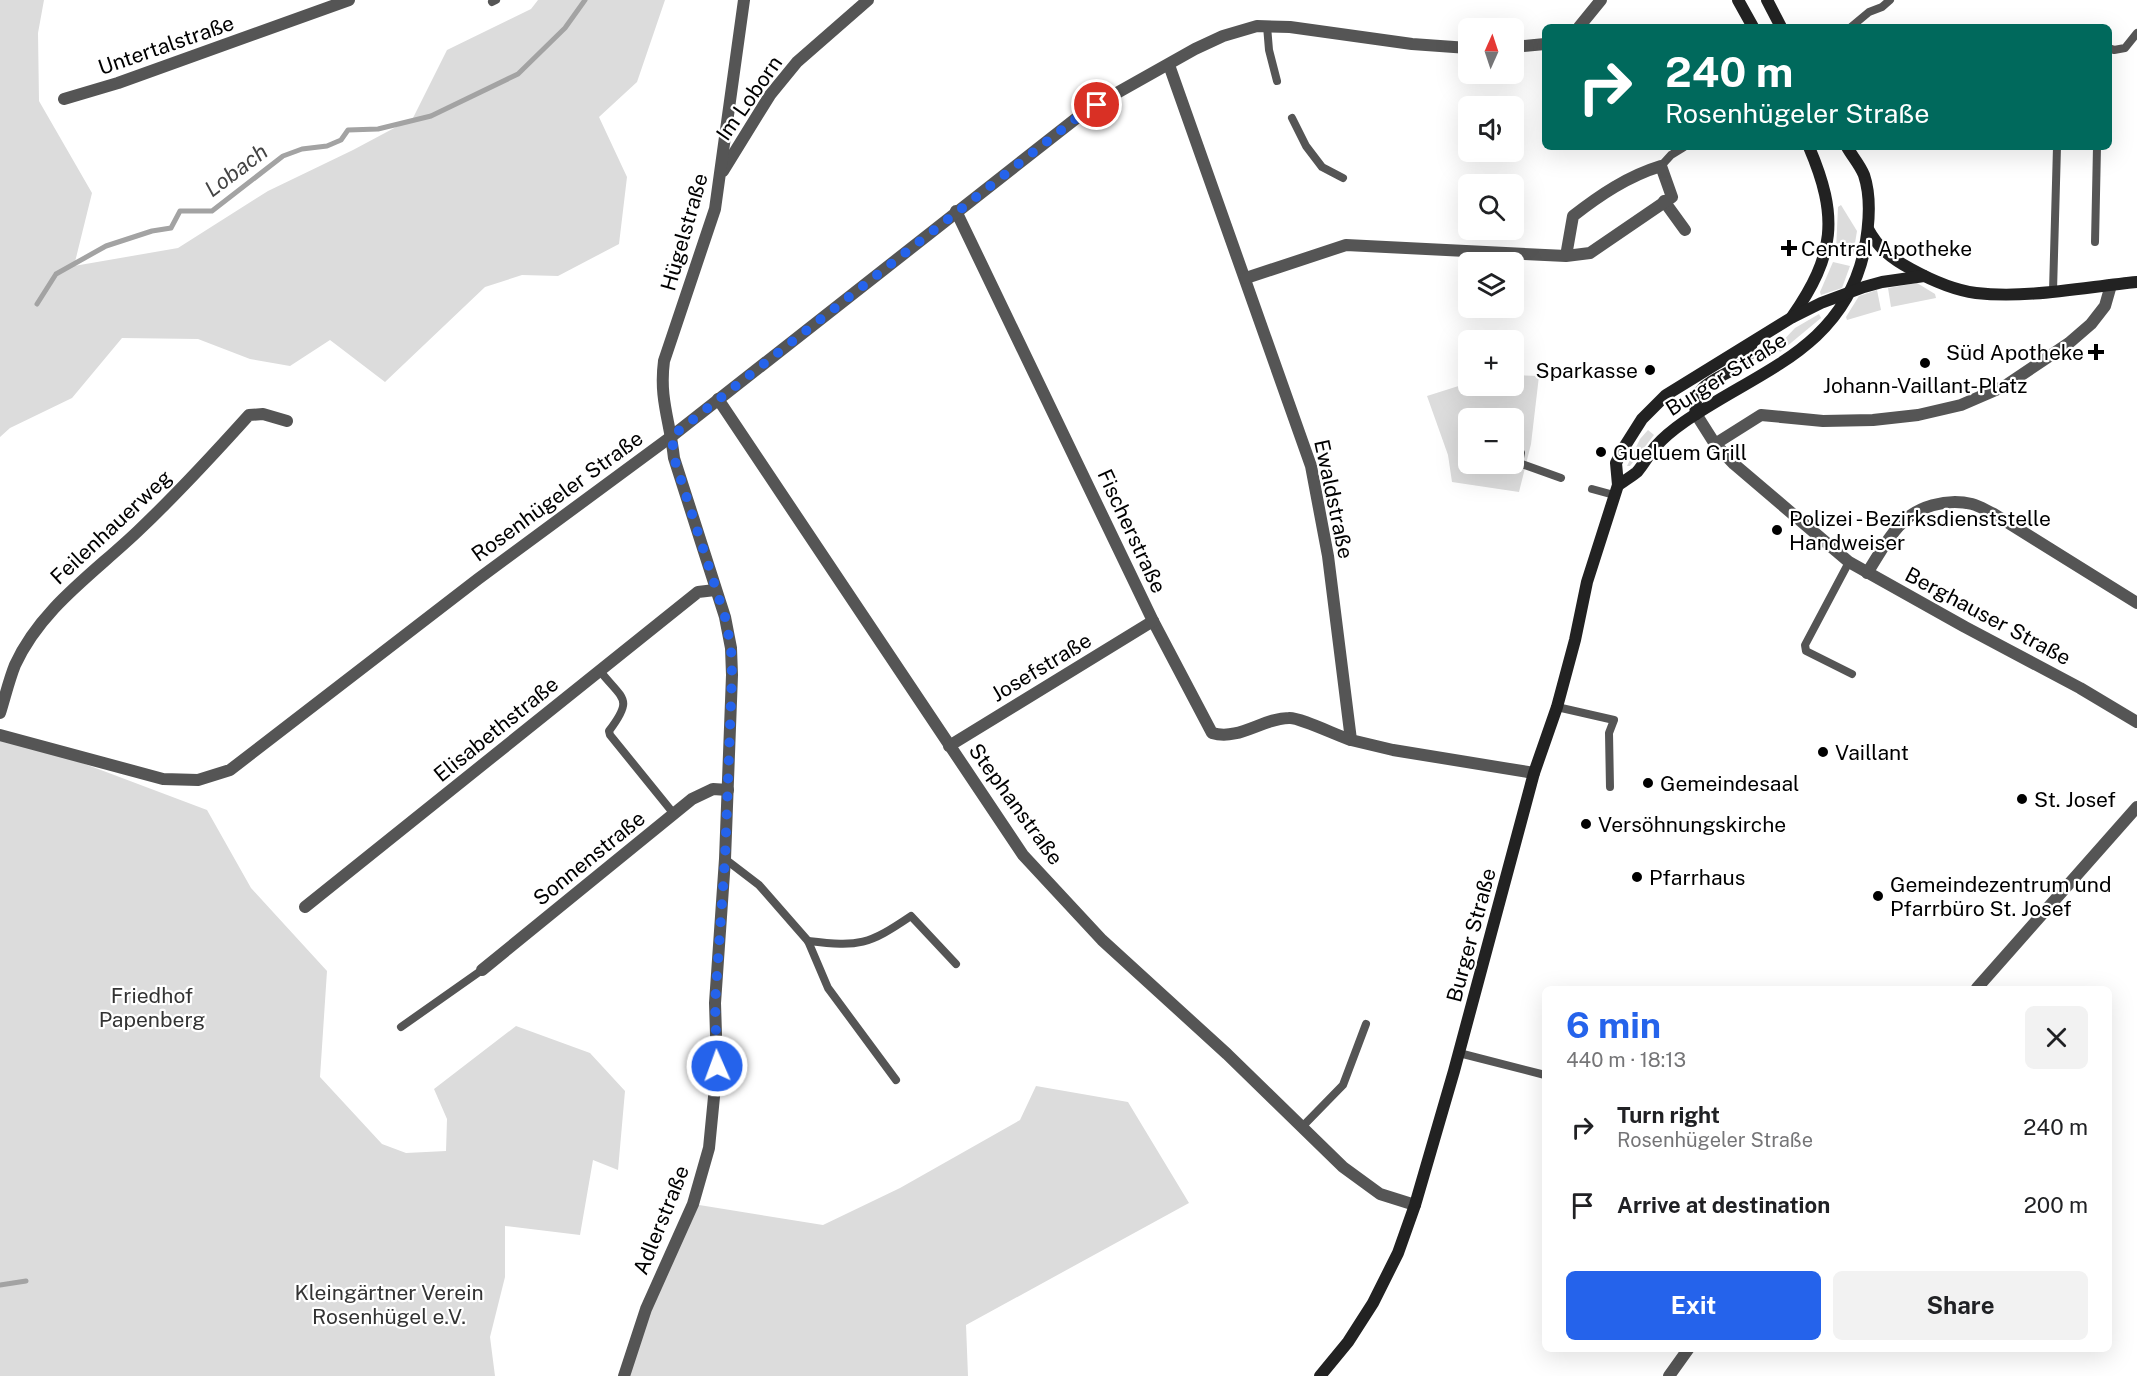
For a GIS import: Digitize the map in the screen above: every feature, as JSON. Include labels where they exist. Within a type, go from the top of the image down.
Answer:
[{"type":"main road","points":[[1738,0],[1751,24]]},
{"type":"main road","points":[[1767,0],[1779,24]]},
{"type":"main road","name":"Burger Straße","points":[[1791,318],[1809,292],[1825,254],[1829,216],[1822,177],[1810,150]]},
{"type":"main road","name":"Burger Straße","points":[[1616,490],[1636,472],[1664,437],[1696,414],[1794,355],[1828,324],[1850,292],[1861,262],[1868,229],[1869,200],[1863,174],[1849,150]]},
{"type":"main road","points":[[1868,229],[1888,255],[1924,276],[1956,289],[1976,293],[2008,294],[2053,291],[2137,282]]},
{"type":"main road","name":"Burger Straße","points":[[1320,1376],[1348,1342],[1373,1302],[1398,1253],[1415,1205],[1459,1053],[1534,773],[1557,707],[1587,582],[1616,490],[1616,463],[1632,434],[1652,408],[1682,384],[1791,318],[1821,303],[1882,282],[1924,276]]},
{"type":"main road","points":[[1696,414],[1697,396],[1703,388],[1746,360],[1752,343]]},
{"type":"street","name":"Untertalstraße","points":[[64,99],[118,83],[349,0]]},
{"type":"street","name":"Hügelstraße","points":[[672,436],[661,382],[664,360],[715,209],[744,0]]},
{"type":"street","name":"Im Loborn","points":[[721,175],[770,95],[796,62],[868,0]]},
{"type":"street","points":[[1581,24],[1601,0]]},
{"type":"street","name":"Rosenhügeler Straße","points":[[0,735],[163,779],[198,780],[230,770],[478,579],[672,436],[1078,117],[1115,94],[1195,49],[1241,29],[1268,26],[1298,28],[1412,44],[1458,47]]},
{"type":"street","points":[[1524,46],[1542,44]]},
{"type":"street","name":"Ewaldstraße","points":[[1169,65],[1311,466],[1328,556],[1351,740]]},
{"type":"street","points":[[1246,278],[1346,245],[1566,256],[1590,253],[1672,197],[1661,166],[1638,173],[1573,216],[1566,256]]},
{"type":"street","points":[[1664,201],[1685,230]]},
{"type":"street","name":"Fischerstraße","points":[[956,211],[1153,621],[1212,733],[1223,736],[1276,719],[1292,717],[1351,740]]},
{"type":"street","points":[[1715,444],[1761,415],[1823,421],[1873,420],[1961,405],[2006,386],[2069,343],[2091,324],[2105,306],[2111,285]]},
{"type":"street","name":"Stephanstraße","points":[[718,399],[949,746],[1031,863],[1102,940],[1227,1054],[1301,1128],[1362,1183],[1388,1197],[1415,1205]]},
{"type":"street","name":"Feilenhauerweg","points":[[0,713],[13,672],[24,650],[50,612],[64,597],[200,471],[249,415],[263,414],[287,421]]},
{"type":"street","name":"Berghauser Straße","points":[[1696,414],[1715,444],[1734,464],[1850,562],[2061,677],[2137,722]]},
{"type":"street","name":"Adlerstraße","points":[[624,1376],[646,1309],[693,1204],[709,1148],[717,1066],[715,1003],[725,859],[731,648],[725,617],[674,458],[672,436]]},
{"type":"street","points":[[1867,573],[1899,526],[1915,512],[1930,506],[1960,502],[1974,505],[1994,514],[2137,603]]},
{"type":"street","name":"Elisabethstraße","points":[[305,907],[698,592],[715,590]]},
{"type":"street","name":"Josefstraße","points":[[949,746],[1153,621]]},
{"type":"street","points":[[1351,740],[1394,750],[1534,773]]},
{"type":"street","name":"Sonnenstraße","points":[[482,970],[692,799],[713,789],[728,790]]},
{"type":"street","points":[[1979,986],[2137,807]]},
{"type":"street","points":[[1669,1376],[1686,1352]]},
{"type":"lane","points":[[1855,24],[1869,12],[1882,7],[1890,0]]},
{"type":"lane","points":[[1268,26],[1269,50],[1277,81]]},
{"type":"lane","points":[[2112,49],[2125,48],[2137,33]]},
{"type":"lane","points":[[1292,118],[1306,146],[1322,167],[1343,178]]},
{"type":"lane","points":[[1661,166],[1679,150]]},
{"type":"lane","points":[[2053,291],[2057,150]]},
{"type":"lane","points":[[2095,242],[2097,150]]},
{"type":"lane","points":[[1524,465],[1561,478]]},
{"type":"lane","points":[[1592,489],[1616,490]]},
{"type":"lane","points":[[1850,562],[1804,645],[1806,651],[1852,674]]},
{"type":"lane","points":[[600,671],[624,702],[624,710],[609,731],[610,735],[674,814]]},
{"type":"lane","points":[[1557,707],[1614,720],[1609,733],[1610,788]]},
{"type":"lane","points":[[725,859],[759,885],[808,941],[828,988],[896,1080]]},
{"type":"lane","points":[[808,941],[852,945],[867,942],[883,935],[911,916],[956,964]]},
{"type":"lane","points":[[401,1027],[482,970]]},
{"type":"lane","points":[[1301,1128],[1343,1085],[1366,1024]]},
{"type":"lane","points":[[1459,1053],[1542,1074]]},
{"type":"green space","points":[[0,0],[44,0],[38,33],[39,101],[92,193],[74,266],[178,248],[268,191],[413,118],[447,50],[531,9],[538,0],[665,0],[637,82],[599,117],[627,177],[619,244],[558,276],[522,275],[485,287],[385,382],[330,340],[290,366],[250,359],[198,339],[122,338],[72,398],[10,428],[0,437]]},
{"type":"green space","points":[[1841,205],[1857,231],[1853,255],[1836,251],[1838,207]]},
{"type":"green space","points":[[1833,262],[1850,266],[1842,288],[1821,295],[1820,292]]},
{"type":"green space","points":[[1917,283],[1935,294],[1936,298],[1891,307],[1888,288]]},
{"type":"green space","points":[[1877,290],[1881,310],[1847,320],[1846,317],[1859,296]]},
{"type":"green space","points":[[1819,314],[1821,318],[1780,352],[1777,347],[1795,328]]},
{"type":"green space","points":[[1524,375],[1539,376],[1531,444],[1524,472],[1524,408],[1458,408],[1458,474],[1524,474],[1519,492],[1452,482],[1448,455],[1427,396],[1458,386],[1458,396],[1524,396]]},
{"type":"green space","points":[[1648,430],[1654,435],[1630,466],[1627,466],[1640,439]]},
{"type":"green space","points":[[0,732],[207,810],[251,888],[327,971],[320,1077],[382,1144],[406,1153],[446,1151],[447,1119],[434,1089],[516,1026],[590,1053],[625,1091],[618,1170],[593,1160],[580,1235],[505,1226],[505,1277],[490,1337],[495,1376],[0,1376]]},
{"type":"green space","points":[[1036,1086],[1128,1102],[1189,1203],[966,1325],[968,1376],[624,1376],[693,1204],[823,1225],[900,1188],[1020,1120]]},
{"type":"waterway","name":"Lobach","points":[[37,304],[56,274],[106,246],[152,231],[171,228],[180,211],[212,211],[283,156],[302,149],[327,146],[341,140],[348,130],[378,129],[431,116],[518,74],[565,28],[585,0]]},
{"type":"waterway","points":[[0,1285],[26,1281]]},
{"type":"place","name":"Central Apotheke","points":[[1789,248]]},
{"type":"place","name":"Süd Apotheke","points":[[2096,352]]},
{"type":"place","name":"Johann-Vaillant-Platz","points":[[1925,363]]},
{"type":"place","name":"Sparkasse","points":[[1650,370]]},
{"type":"place","name":"Gueluem Grill","points":[[1601,452]]},
{"type":"place","name":"Polizei - Bezirksdienststelle Handweiser","points":[[1777,530]]},
{"type":"place","name":"Vaillant","points":[[1823,752]]},
{"type":"place","name":"Gemeindesaal","points":[[1648,783]]},
{"type":"place","name":"St. Josef","points":[[2022,799]]},
{"type":"place","name":"Versöhnungskirche","points":[[1586,824]]},
{"type":"place","name":"Pfarrhaus","points":[[1637,877]]},
{"type":"place","name":"Gemeindezentrum und Pfarrbüro St. Josef","points":[[1878,896]]},
{"type":"route","points":[[717,1066],[715,1003],[725,859],[731,648],[725,617],[674,458],[672,436],[956,211],[1078,117],[1097,105]]},
{"type":"park label","name":"Friedhof Papenberg","points":[[152,1007]]},
{"type":"park label","name":"Kleingärtner Verein Rosenhügel e.V.","points":[[389,1304]]}]
